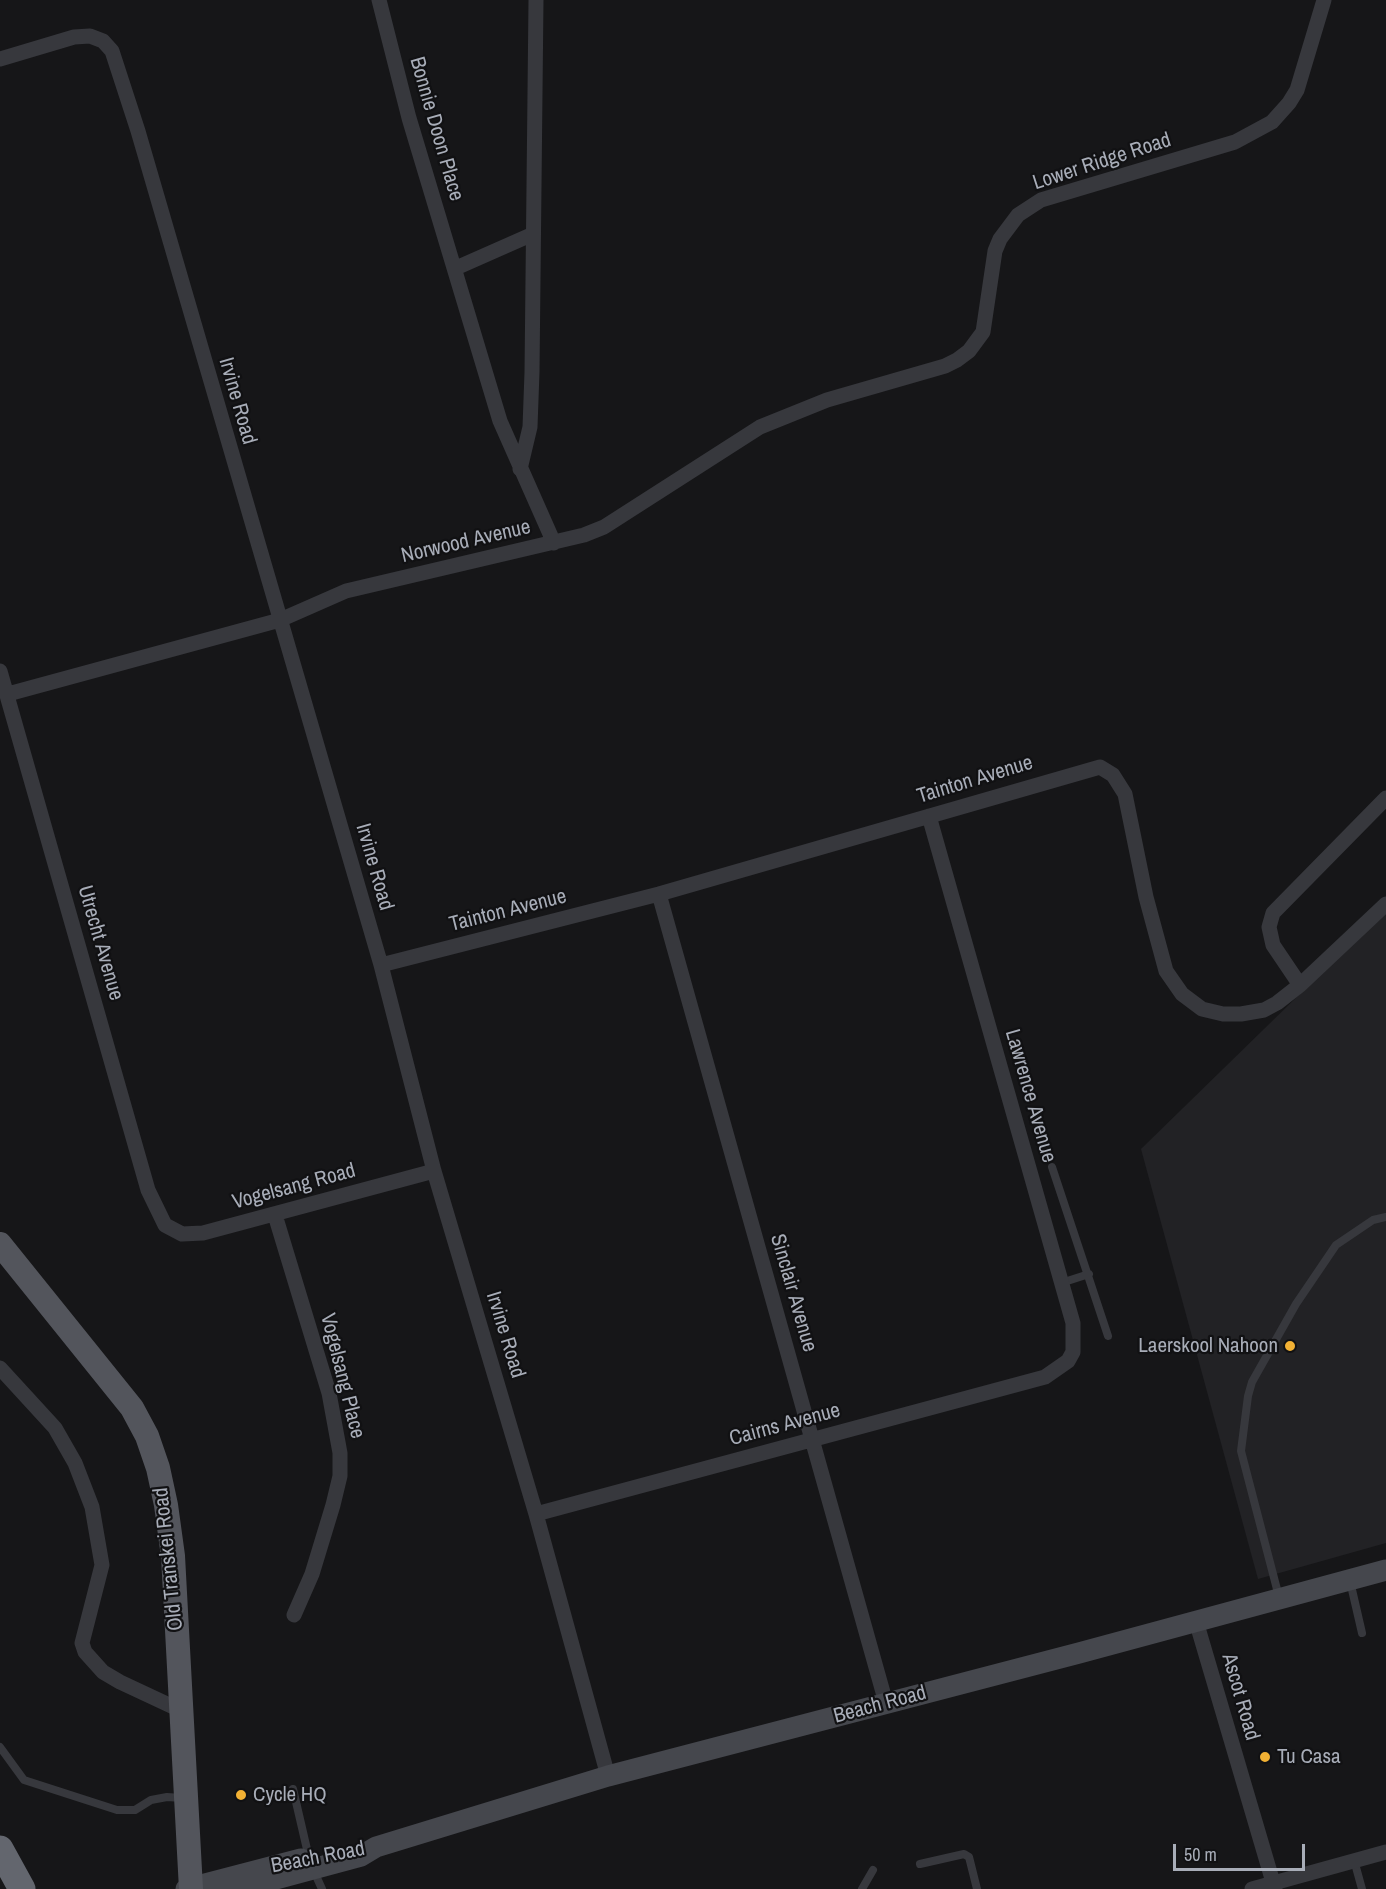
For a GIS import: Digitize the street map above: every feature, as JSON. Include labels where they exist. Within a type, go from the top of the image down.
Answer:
[{"type":"highway","points":[[0,1849],[22,1889]]},
{"type":"main road","name":"Old Transkei Road","points":[[0,1244],[105,1372],[132,1408],[147,1436],[166,1505],[173,1556],[187,1798],[189,1888]]},
{"type":"street","name":"Bonnie Doon Place","points":[[379,0],[409,118],[456,268],[500,421],[554,543]]},
{"type":"street","points":[[520,469],[530,427],[536,0]]},
{"type":"street","name":"Lower Ridge Road","points":[[911,376],[945,366],[969,351],[976,343],[986,320],[995,251],[1000,239],[1018,215],[1064,192],[1235,142],[1272,122],[1297,90],[1324,0]]},
{"type":"street","name":"Irvine Road","points":[[0,59],[74,37],[90,36],[103,41],[112,51],[138,131],[381,965],[434,1171],[536,1514],[608,1776]]},
{"type":"street","points":[[456,268],[533,234]]},
{"type":"street","name":"Norwood Avenue","points":[[8,694],[280,620],[346,591],[554,543],[604,527],[760,427],[827,400],[911,376]]},
{"type":"street","name":"Utrecht Avenue","points":[[0,671],[148,1190],[165,1225]]},
{"type":"street","name":"Tainton Avenue","points":[[381,965],[659,894],[1089,768],[1105,768],[1113,775],[1125,794],[1160,955],[1172,983],[1202,1009],[1223,1014],[1264,1010],[1300,986],[1386,904]]},
{"type":"street","points":[[1300,986],[1273,945],[1269,927],[1273,913],[1386,798]]},
{"type":"street","name":"Lawrence Avenue","points":[[929,816],[1073,1323],[1073,1352],[1068,1361],[1045,1377]]},
{"type":"street","name":"Sinclair Avenue","points":[[659,894],[886,1704]]},
{"type":"street","name":"Vogelsang Road","points":[[165,1225],[172,1231],[192,1235],[275,1215],[434,1171]]},
{"type":"street","name":"Vogelsang Place","points":[[275,1215],[329,1393],[340,1453],[340,1476],[333,1506],[312,1574],[294,1615]]},
{"type":"street","points":[[0,1368],[55,1428],[75,1462],[92,1507],[102,1565],[82,1643],[85,1652],[104,1672],[120,1682],[182,1712]]},
{"type":"street","name":"Cairns Avenue","points":[[536,1514],[1045,1377]]},
{"type":"street","name":"Beach Road","points":[[239,1889],[314,1872],[361,1856],[376,1847],[608,1776],[1386,1570]]},
{"type":"street","name":"Ascot Road","points":[[1196,1621],[1274,1886]]},
{"type":"street","points":[[1252,1889],[1274,1886],[1386,1852]]},
{"type":"street","name":"Beach Road","points":[[189,1888],[314,1872]]},
{"type":"lane","points":[[1052,1167],[1108,1336]]},
{"type":"lane","points":[[1279,1598],[1241,1451],[1248,1396],[1252,1382],[1296,1304],[1336,1245],[1373,1220],[1386,1217]]},
{"type":"lane","points":[[1061,1283],[1089,1274]]},
{"type":"lane","points":[[1349,1580],[1362,1633]]},
{"type":"lane","points":[[0,1747],[24,1780],[117,1810],[135,1810],[151,1800],[167,1797],[187,1798]]},
{"type":"lane","points":[[293,1790],[314,1872]]},
{"type":"lane","points":[[920,1864],[964,1854],[969,1857],[977,1889]]},
{"type":"lane","points":[[1354,1860],[1362,1889]]},
{"type":"lane","points":[[862,1889],[873,1870]]},
{"type":"shaded area","name":"Laerskool Nahoon","points":[[1386,910],[1386,1543],[1258,1579],[1141,1149]]},
{"type":"place","name":"Laerskool Nahoon","points":[[1290,1346]]},
{"type":"place","name":"Tu Casa","points":[[1265,1757]]},
{"type":"place","name":"Cycle HQ","points":[[241,1795]]}]
